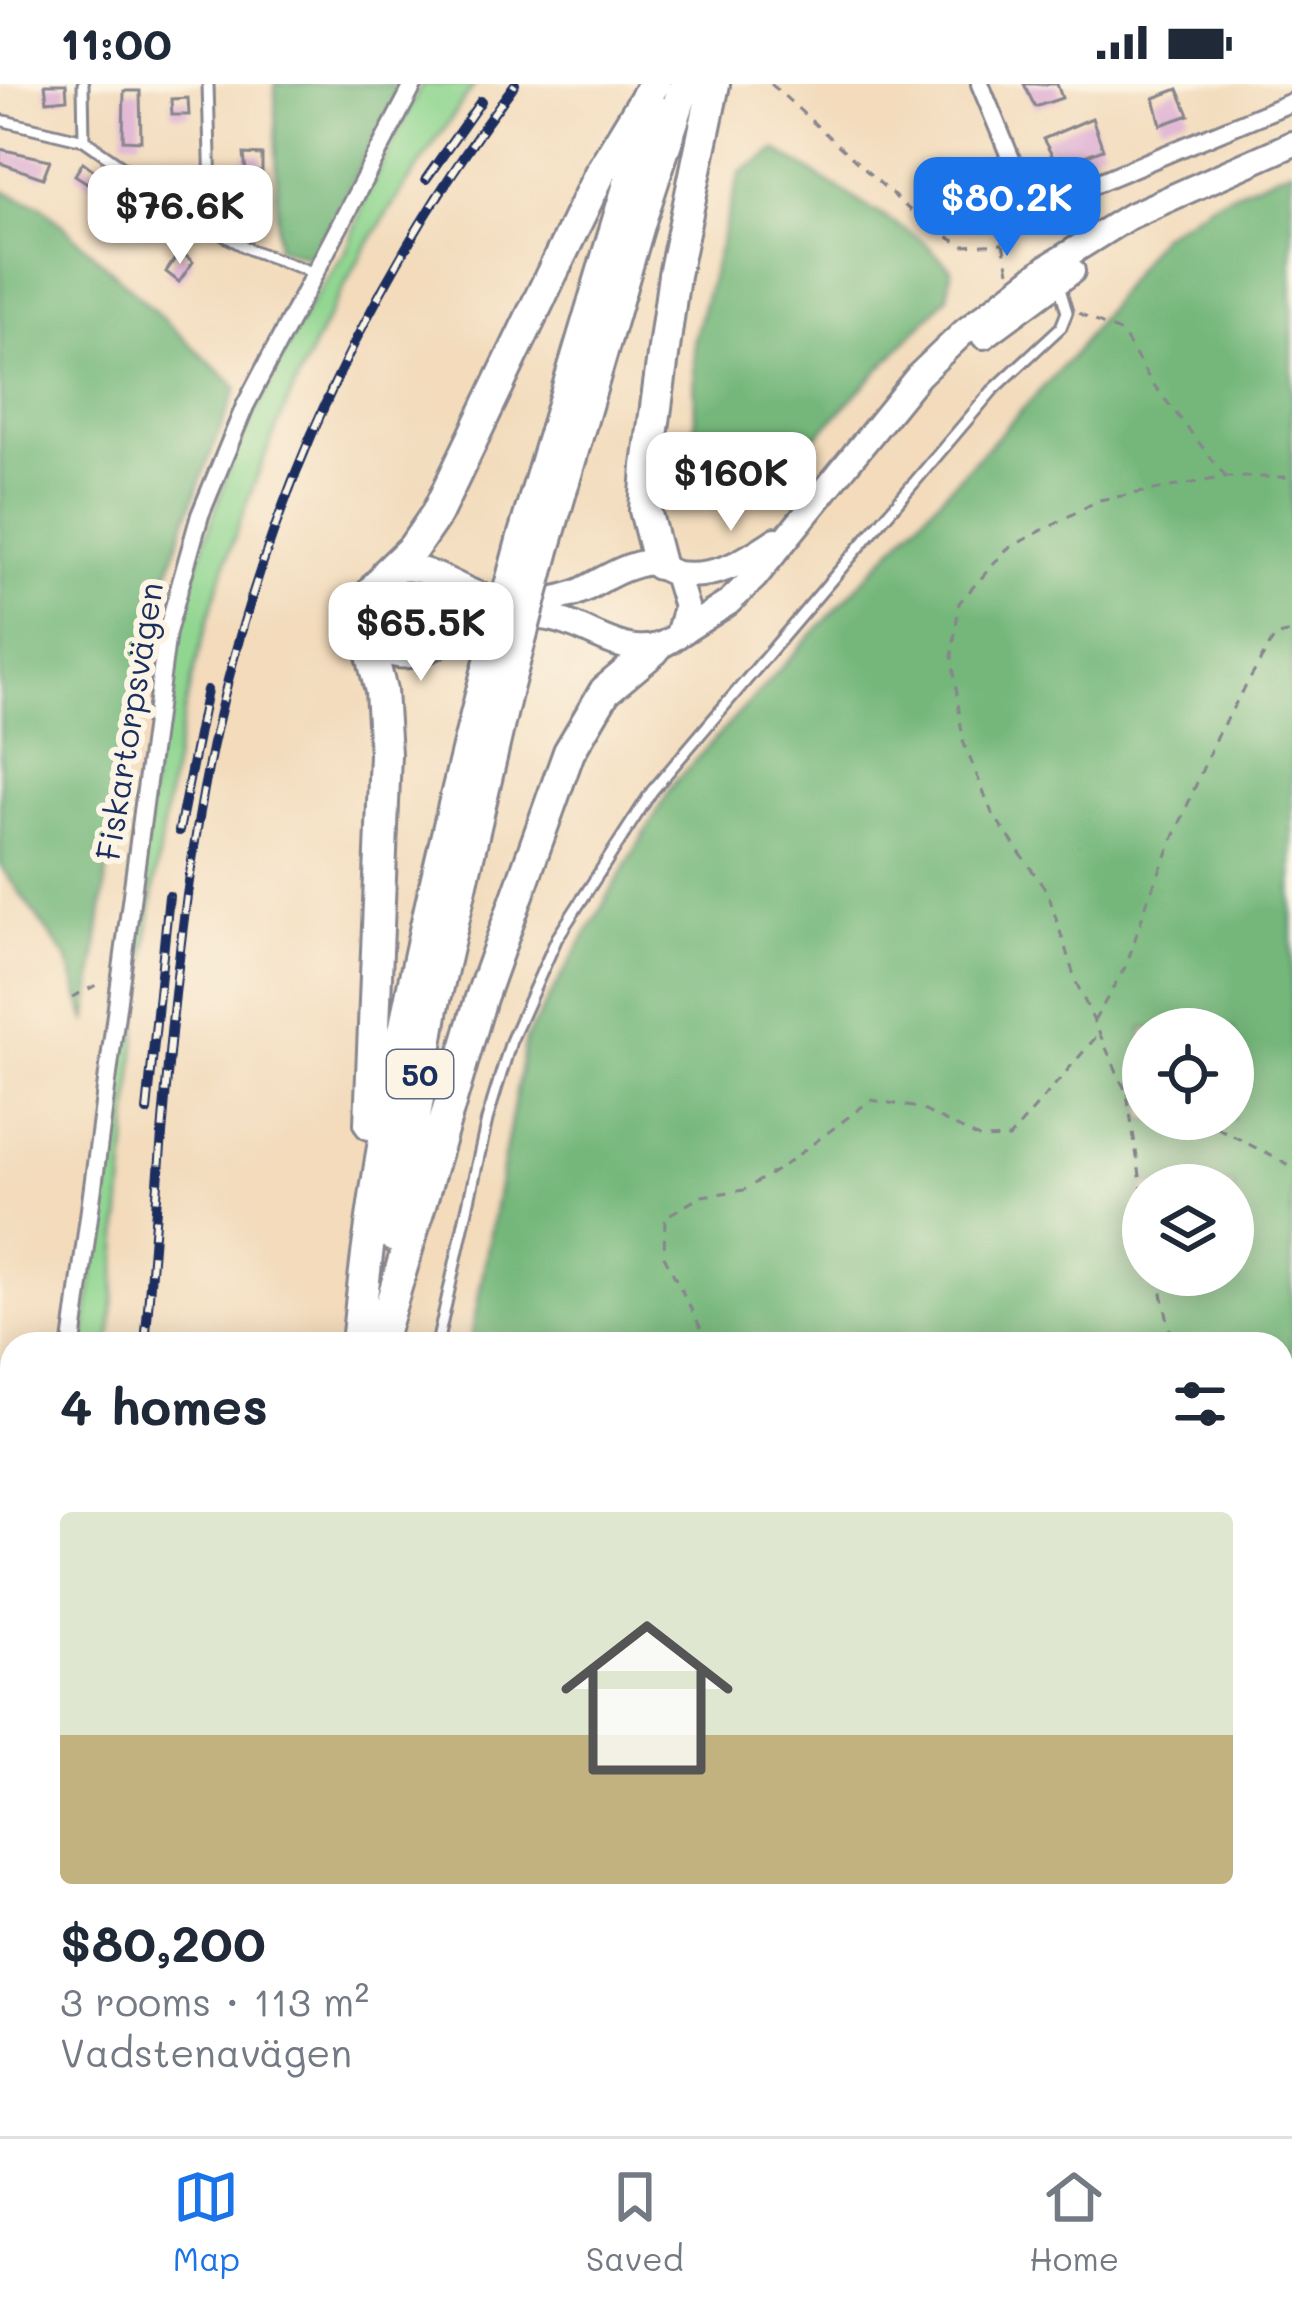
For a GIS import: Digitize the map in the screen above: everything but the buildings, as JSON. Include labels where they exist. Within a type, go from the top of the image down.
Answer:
[{"type":"highway","name":"50","points":[[373,1332],[366,1269],[409,1004],[657,84]]},
{"type":"highway","points":[[387,573],[413,548],[436,513],[600,173],[657,84]]},
{"type":"highway","name":"50","points":[[533,543],[686,84]]},
{"type":"highway","points":[[668,569],[645,510],[647,466],[674,275],[714,84]]},
{"type":"highway","points":[[366,1269],[385,754],[381,691],[368,640]]},
{"type":"highway","points":[[377,1332],[481,998],[569,752],[605,692],[666,642]]},
{"type":"highway","name":"50","points":[[375,1332],[494,692]]},
{"type":"main road","points":[[793,529],[722,573],[697,577],[636,564],[569,596],[528,601],[488,599],[420,570],[404,568],[387,573],[368,593],[363,608],[368,640],[381,651],[407,656],[423,653],[478,623],[524,615],[554,618],[622,647],[666,642],[728,603],[755,577],[919,375],[965,331],[1128,217],[1292,144]]},
{"type":"main road","points":[[666,642],[686,607],[668,569]]},
{"type":"street","name":"Fiskartorpsvägen","points":[[74,1332],[154,710],[177,594],[219,465],[245,406],[414,84]]},
{"type":"street","points":[[980,84],[1030,196],[1048,200],[1292,103]]},
{"type":"lane","points":[[83,84],[84,140]]},
{"type":"lane","points":[[208,84],[212,229]]},
{"type":"lane","points":[[0,121],[84,140],[212,229],[250,250],[318,274]]},
{"type":"lane","points":[[440,1332],[473,1178],[511,1041],[549,954],[597,872],[666,774],[992,391],[1054,334],[1066,312],[1052,274]]},
{"type":"path","points":[[770,84],[891,196],[951,241],[976,247],[1003,244],[1030,196]]},
{"type":"path","points":[[1066,312],[1082,313],[1124,334],[1150,380],[1226,477]]},
{"type":"path","points":[[1122,1085],[1076,982],[1048,893],[992,813],[963,741],[952,656],[959,603],[1006,549],[1099,500],[1226,477],[1292,477]]},
{"type":"path","points":[[1093,1023],[1126,964],[1216,737],[1275,636],[1292,632]]},
{"type":"path","points":[[71,997],[120,974]]},
{"type":"path","points":[[703,1332],[664,1256],[665,1217],[702,1196],[744,1190],[871,1100],[920,1108],[981,1138],[1010,1138],[1099,1034]]},
{"type":"path","points":[[1241,1140],[1292,1167]]},
{"type":"path","points":[[1163,1296],[1170,1332]]},
{"type":"green space","points":[[275,84],[401,84],[314,259],[278,248]]},
{"type":"green space","points":[[422,84],[475,84],[403,189],[338,298],[284,410],[218,586],[186,707],[161,838],[135,1055],[111,1332],[85,1332],[160,712],[180,616],[232,459],[305,312],[347,249],[365,198]]},
{"type":"green space","points":[[776,150],[923,241],[951,269],[948,296],[760,497],[733,500],[713,495],[695,437],[694,339],[740,173]]},
{"type":"green space","points":[[1292,168],[1292,1332],[472,1332],[526,1038],[674,783],[1074,354],[1159,236],[1215,201]]},
{"type":"green space","points":[[0,190],[42,206],[237,388],[179,539],[140,680],[113,826],[87,1023],[68,960],[0,865]]},
{"type":"railway","points":[[146,1332],[187,893],[217,728],[242,629],[273,532],[353,345],[402,255],[515,84]]},
{"type":"railway","points":[[426,179],[481,101]]},
{"type":"railway","points":[[179,831],[207,690]]},
{"type":"railway","points":[[147,1111],[169,896]]}]
